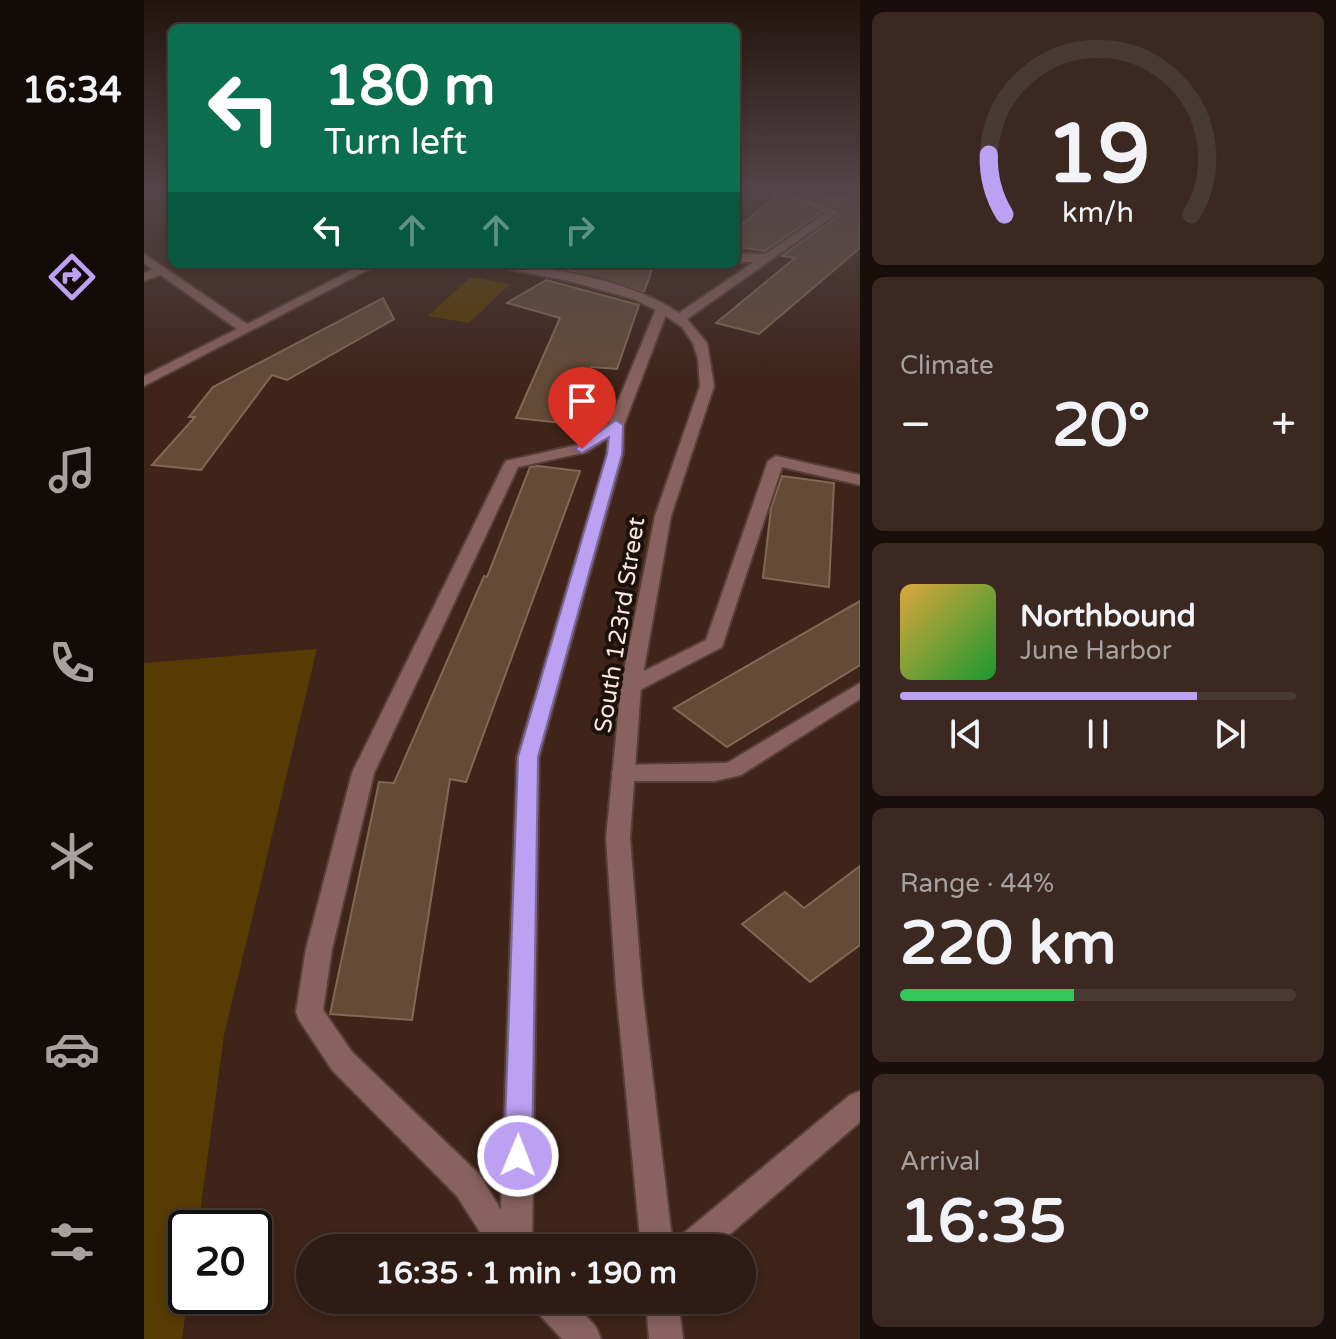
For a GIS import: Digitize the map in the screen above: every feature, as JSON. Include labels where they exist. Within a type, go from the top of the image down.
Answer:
[{"type":"street","points":[[516,1234],[528,757],[615,454],[616,425],[671,314],[774,253]]},
{"type":"street","points":[[144,258],[247,330]]},
{"type":"street","points":[[740,258],[767,258]]},
{"type":"street","points":[[144,382],[365,268]]},
{"type":"street","points":[[511,268],[612,287],[671,314]]},
{"type":"street","points":[[144,277],[161,270]]},
{"type":"street","name":"South 123rd Street","points":[[655,1234],[629,988],[618,838],[631,686],[663,516],[707,386],[706,366],[699,341],[671,314]]},
{"type":"street","points":[[499,1234],[468,1185],[342,1061],[309,1012],[319,949],[363,773],[512,464],[582,449],[616,425]]},
{"type":"street","points":[[631,686],[715,643],[776,461],[860,480]]},
{"type":"street","points":[[623,773],[715,773],[733,769],[860,690]]},
{"type":"street","points":[[707,1234],[860,1104]]},
{"type":"street","points":[[562,1314],[584,1339]]},
{"type":"street","points":[[663,1314],[666,1339]]},
{"type":"shaded area","points":[[471,277],[510,284],[469,323],[428,316]]},
{"type":"shaded area","points":[[317,649],[224,1035],[200,1210],[168,1210],[168,1314],[185,1314],[182,1339],[144,1339],[144,663]]},
{"type":"building","points":[[854,253],[759,334],[716,323],[795,258],[782,256]]},
{"type":"building","points":[[566,268],[653,268],[644,292]]},
{"type":"building","points":[[546,280],[639,305],[617,369],[591,367],[570,424],[516,418],[560,318],[507,303]]},
{"type":"building","points":[[383,298],[394,319],[287,380],[272,375],[201,470],[152,465],[195,417],[189,417],[213,387]]},
{"type":"building","points":[[530,467],[580,471],[466,782],[450,779],[412,1020],[330,1014],[379,782],[394,783],[484,576],[487,577]]},
{"type":"building","points":[[782,476],[834,483],[829,587],[763,578],[771,508]]},
{"type":"building","points":[[860,601],[860,665],[727,747],[674,708]]},
{"type":"building","points":[[860,866],[860,945],[810,982],[742,924],[785,892],[804,908]]},
{"type":"route","points":[[518,1156],[528,757],[615,454],[616,425],[582,449]]}]
